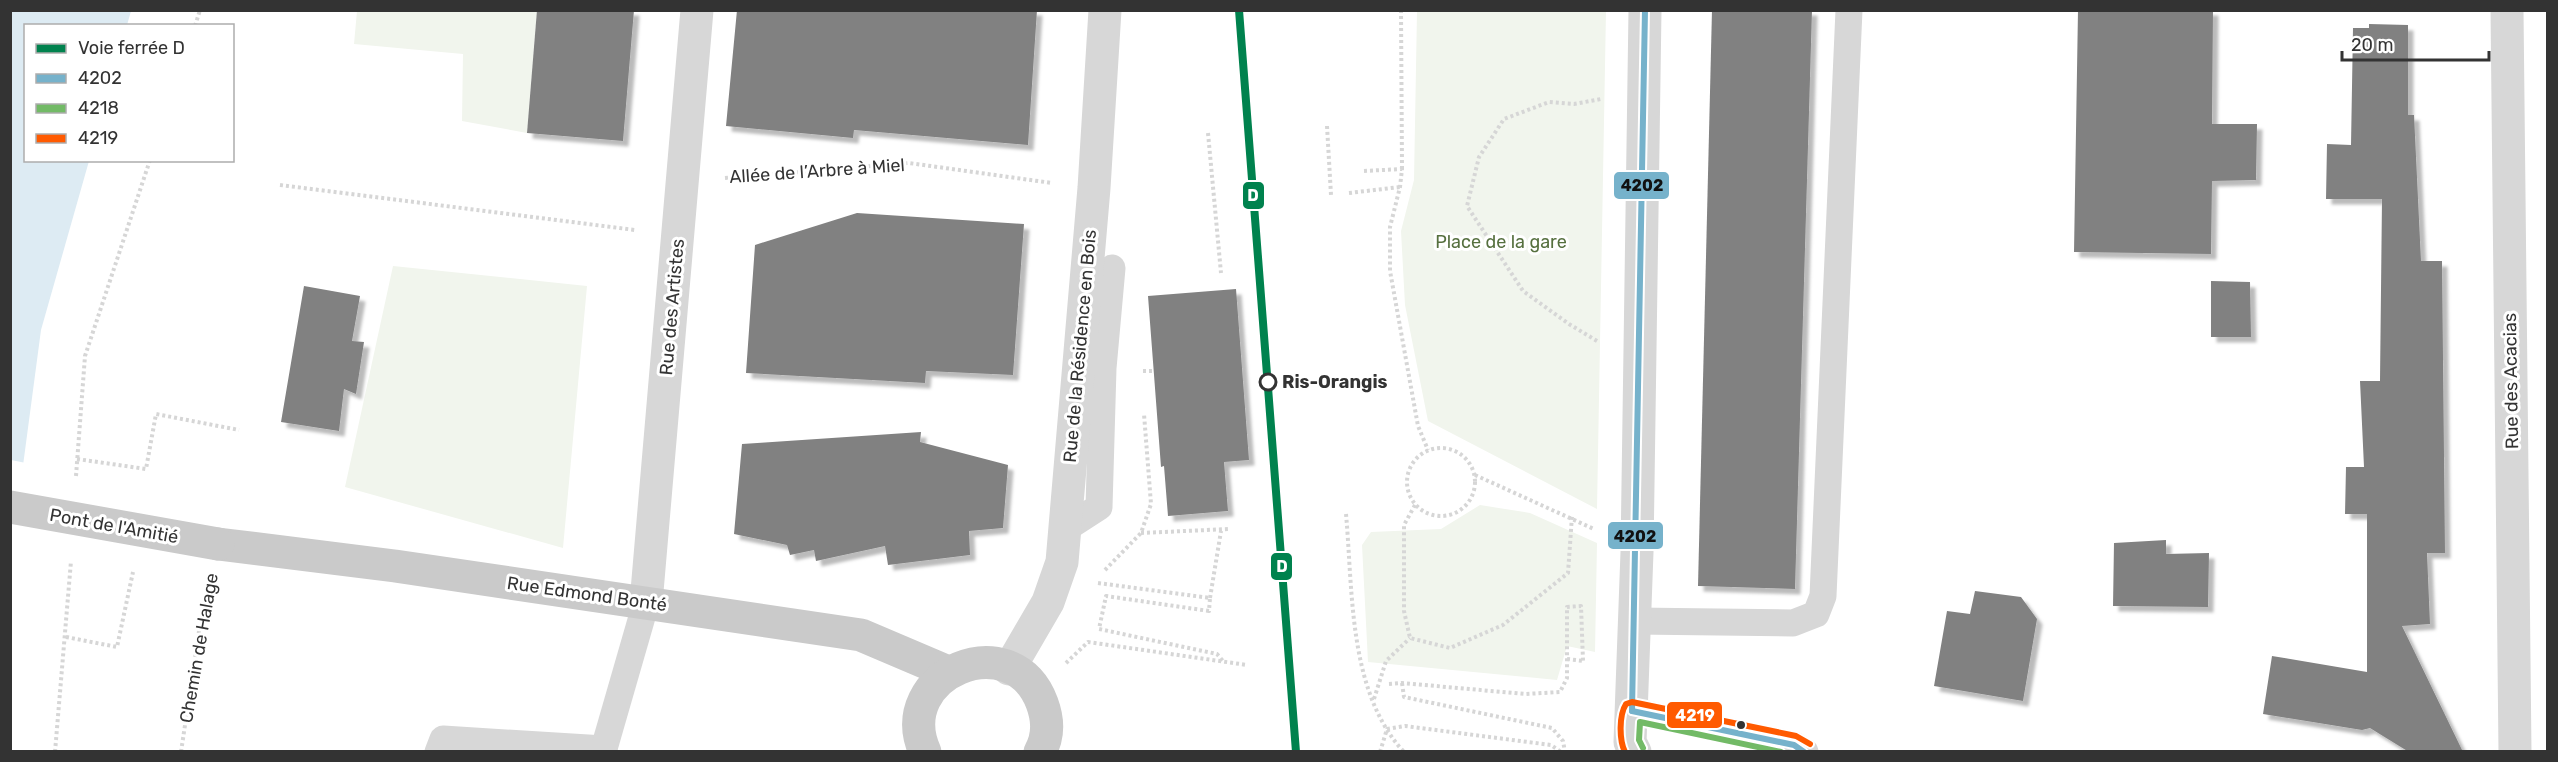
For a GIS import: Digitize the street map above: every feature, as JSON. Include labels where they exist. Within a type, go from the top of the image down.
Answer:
[{"type":"main road","name":"Pont de l'Amitié","points":[[10,507],[218,544]]},
{"type":"main road","name":"Rue Edmond Bonté","points":[[218,544],[395,566],[861,635],[948,672]]},
{"type":"main road","points":[[925,752],[922,744],[920,713],[931,687],[948,672],[964,664],[986,662],[1021,674],[1037,690],[1046,716],[1046,738],[1040,752]]},
{"type":"street","name":"Rue des Artistes","points":[[646,603],[697,10]]},
{"type":"street","name":"Rue de la Résidence en Bois","points":[[1009,669],[1048,602],[1062,562],[1094,188],[1105,10]]},
{"type":"street","points":[[1635,752],[1630,742],[1637,552],[1645,10]]},
{"type":"street","name":"Rue des Acacias","points":[[2507,10],[2515,752]]},
{"type":"lane","points":[[1635,621],[1793,623],[1816,614],[1823,596],[1849,10]]},
{"type":"lane","points":[[1065,529],[1100,507],[1103,368],[1113,268]]},
{"type":"lane","points":[[438,752],[443,739],[604,750],[646,603]]},
{"type":"lane","points":[[1632,711],[1794,745],[1805,752]]},
{"type":"path","points":[[1401,10],[1402,169],[1390,227],[1390,271],[1419,426],[1428,450]]},
{"type":"path","points":[[1639,347],[1600,342],[1569,324],[1523,291],[1467,206],[1479,157],[1504,119],[1550,102],[1574,104],[1604,98],[1643,97]]},
{"type":"path","points":[[1327,126],[1331,195]]},
{"type":"path","points":[[1209,133],[1221,273]]},
{"type":"path","points":[[75,483],[85,356],[149,162]]},
{"type":"path","name":"Allée de l’Arbre à Miel","points":[[683,175],[723,178],[909,163],[1094,188]]},
{"type":"path","points":[[1364,171],[1402,169]]},
{"type":"path","points":[[280,185],[678,236]]},
{"type":"path","points":[[1349,193],[1400,187]]},
{"type":"path","points":[[1141,371],[1154,371]]},
{"type":"path","points":[[77,459],[146,469],[156,414],[239,430]]},
{"type":"path","points":[[1442,448],[1457,452],[1468,461],[1474,475],[1474,489],[1469,503],[1457,513],[1443,517],[1428,515],[1415,505],[1407,490],[1407,474],[1414,459],[1428,450],[1442,448]]},
{"type":"path","points":[[1474,475],[1572,516],[1637,552]]},
{"type":"path","points":[[1410,638],[1404,611],[1404,525],[1415,505]]},
{"type":"path","points":[[1346,514],[1356,635],[1365,683],[1387,729],[1404,752]]},
{"type":"path","points":[[1410,638],[1450,648],[1503,625],[1568,573],[1572,516]]},
{"type":"path","points":[[1141,533],[1229,529]]},
{"type":"path","points":[[66,637],[117,647],[142,531]]},
{"type":"path","points":[[1221,531],[1209,611],[1106,596],[1099,629],[1217,654],[1223,661]]},
{"type":"path","name":"Chemin de Halage","points":[[181,752],[201,618],[218,544]]},
{"type":"path","points":[[55,752],[71,554]]},
{"type":"path","points":[[1092,582],[1210,598]]},
{"type":"path","points":[[1389,684],[1402,683],[1525,694],[1560,692],[1567,678],[1567,659],[1567,607],[1581,606],[1583,661],[1567,659]]},
{"type":"path","points":[[1374,700],[1386,660],[1410,638]]},
{"type":"path","points":[[1088,642],[1247,665]]},
{"type":"path","points":[[1402,683],[1404,697],[1552,728],[1563,741],[1563,752]]},
{"type":"path","points":[[1387,729],[1405,726],[1551,745],[1563,752]]},
{"type":"path","points":[[1380,752],[1387,729]]},
{"type":"green space","points":[[357,11],[537,11],[527,133],[462,121],[463,54],[354,44]]},
{"type":"green space","name":"Place de la gare","points":[[1417,11],[1606,11],[1597,509],[1428,421],[1405,305],[1401,231],[1414,180]]},
{"type":"green space","points":[[393,266],[587,286],[563,548],[345,487]]},
{"type":"green space","points":[[1480,505],[1530,513],[1597,543],[1595,652],[1567,646],[1557,680],[1368,662],[1362,545],[1371,532],[1441,529]]},
{"type":"shaded area","points":[[11,11],[131,11],[127,24],[24,24],[24,162],[89,162],[41,330],[11,556]]},
{"type":"pier","points":[[11,460],[26,463],[14,554],[10,553]]},
{"type":"building","points":[[537,10],[634,10],[623,141],[527,133]]},
{"type":"building","points":[[737,10],[1037,10],[1028,145],[854,130],[853,138],[726,126]]},
{"type":"building","points":[[1712,10],[1812,10],[1795,589],[1698,586]]},
{"type":"building","points":[[2078,10],[2213,10],[2212,124],[2257,124],[2256,180],[2212,181],[2211,254],[2074,252]]},
{"type":"building","points":[[2369,24],[2408,25],[2408,115],[2414,115],[2421,261],[2442,261],[2445,553],[2427,553],[2430,624],[2402,626],[2463,752],[2409,752],[2370,728],[2362,730],[2263,714],[2272,656],[2367,672],[2367,514],[2345,514],[2346,467],[2364,467],[2360,381],[2380,381],[2382,199],[2326,199],[2327,144],[2351,145],[2353,28],[2369,28]]},
{"type":"building","points":[[857,213],[1024,224],[1013,375],[926,371],[925,383],[746,373],[755,245]]},
{"type":"building","points":[[2211,281],[2250,282],[2251,337],[2211,337]]},
{"type":"building","points":[[304,286],[360,296],[352,341],[364,342],[356,394],[344,389],[339,431],[281,422]]},
{"type":"building","points":[[1236,289],[1249,460],[1224,462],[1228,511],[1168,516],[1164,466],[1161,467],[1148,296]]},
{"type":"building","points":[[921,432],[920,442],[1008,465],[1003,528],[969,531],[970,555],[888,565],[885,546],[816,561],[814,550],[790,555],[787,545],[734,534],[742,444]]},
{"type":"building","points":[[2166,540],[2166,554],[2209,553],[2208,607],[2113,606],[2114,543]]},
{"type":"building","points":[[1975,591],[2021,597],[2037,619],[2023,701],[1934,686],[1947,611],[1970,614]]},
{"type":"rail line","name":"D","points":[[1239,10],[1296,752]]},
{"type":"transit line","name":"4202","points":[[1632,711],[1645,10]]},
{"type":"transit line","name":"4219","points":[[1625,752],[1621,721],[1626,704],[1632,702],[1796,736],[1810,744]]},
{"type":"transit line","name":"4202","points":[[1632,711],[1794,745],[1804,752]]},
{"type":"transit line","name":"4218","points":[[1643,748],[1639,740],[1640,722],[1781,752]]},
{"type":"place","name":"Ris-Orangis","points":[[1268,382]]}]
